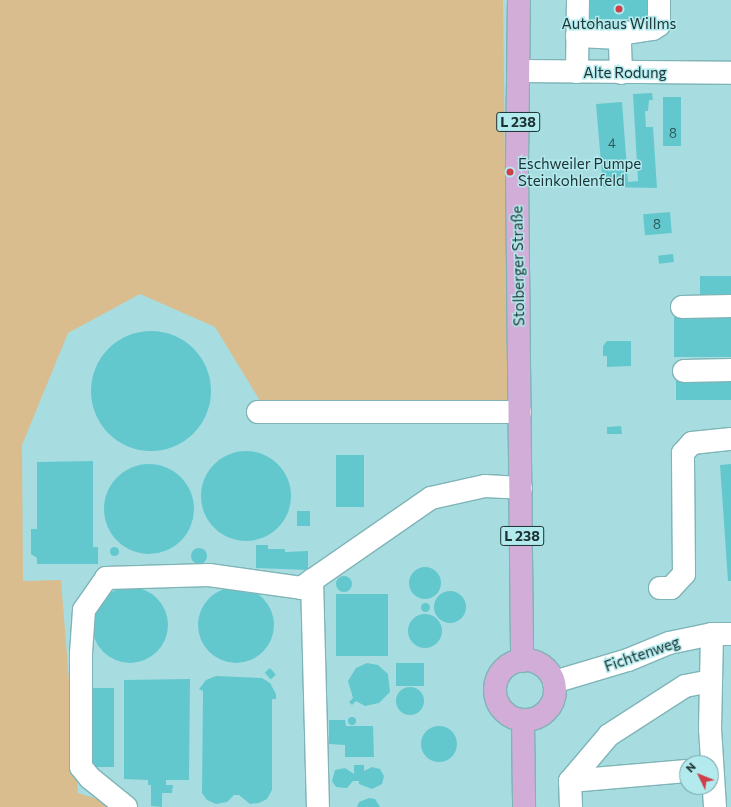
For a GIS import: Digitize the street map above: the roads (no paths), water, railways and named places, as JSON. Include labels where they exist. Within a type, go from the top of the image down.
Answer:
[{"type":"main road","name":"Stolberger Straße","points":[[519,0],[520,72],[517,172],[520,412]]},
{"type":"main road","name":"L 238","points":[[520,412],[522,661]]},
{"type":"main road","points":[[522,661],[538,664],[545,669],[554,682],[553,697],[547,710],[540,716],[523,720],[504,712],[498,704],[495,690],[498,676],[505,668],[522,661]]},
{"type":"main road","points":[[523,720],[524,807]]},
{"type":"street","points":[[577,72],[578,0]]},
{"type":"street","points":[[577,36],[620,38],[627,33],[653,29],[658,25],[659,0]]},
{"type":"street","points":[[620,38],[621,73]]},
{"type":"street","name":"Alte Rodung","points":[[520,72],[731,73]]},
{"type":"street","points":[[682,307],[731,306]]},
{"type":"street","points":[[684,371],[731,370]]},
{"type":"street","points":[[258,412],[520,412]]},
{"type":"street","points":[[660,588],[671,588],[684,574],[683,453],[692,442],[731,439]]},
{"type":"street","points":[[126,807],[90,778],[81,767],[81,653],[84,610],[106,578],[209,575],[301,588],[431,498],[485,486],[521,488]]},
{"type":"street","points":[[312,580],[318,807]]},
{"type":"street","points":[[712,755],[710,682],[722,634]]},
{"type":"street","name":"Fichtenweg","points":[[554,682],[628,660],[669,643],[722,634]]},
{"type":"street","points":[[571,807],[570,781],[609,735],[685,686],[710,682]]},
{"type":"street","points":[[570,781],[679,772]]},
{"type":"street","points":[[714,795],[715,807]]},
{"type":"place","name":"Autohaus Willms","points":[[619,9]]},
{"type":"place","name":"Eschweiler Pumpe Steinkohlenfeld","points":[[510,172]]}]
